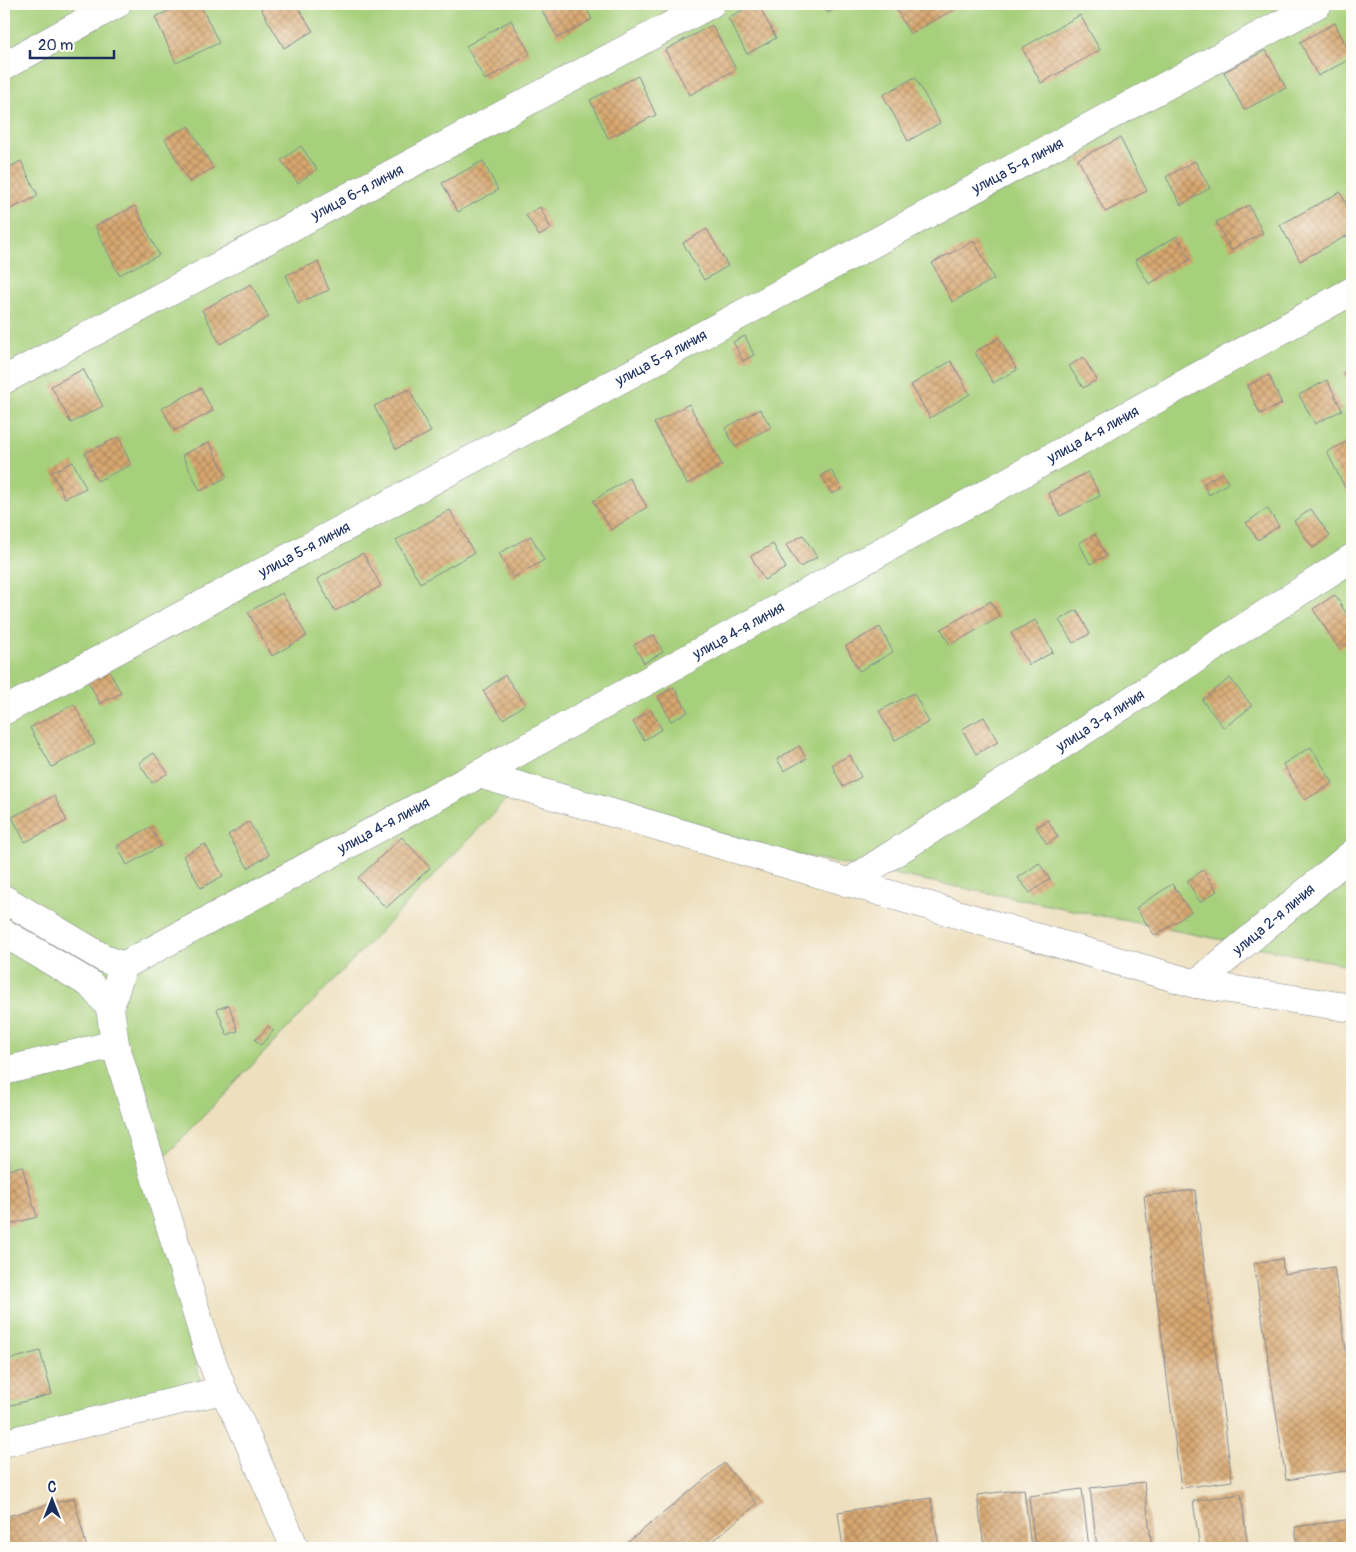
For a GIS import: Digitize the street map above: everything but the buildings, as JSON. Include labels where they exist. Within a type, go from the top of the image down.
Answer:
[{"type":"street","points":[[4,66],[117,4]]},
{"type":"street","name":"улица 6-я линия","points":[[4,380],[711,4]]},
{"type":"street","name":"улица 5-я линия","points":[[4,711],[1318,4]]},
{"type":"street","name":"улица 4-я линия","points":[[123,966],[479,774],[1352,291]]},
{"type":"street","name":"улица 3-я линия","points":[[848,883],[1352,558]]},
{"type":"street","points":[[479,774],[1196,984],[1352,1008]]},
{"type":"street","name":"улица 2-я линия","points":[[1196,984],[1352,854]]},
{"type":"street","points":[[4,899],[105,960],[123,966],[110,1007],[115,1044],[222,1390],[240,1422],[295,1548]]},
{"type":"street","points":[[4,933],[90,984],[110,1007]]},
{"type":"street","points":[[4,1071],[115,1044]]},
{"type":"street","points":[[4,1443],[222,1390]]},
{"type":"green space","points":[[4,4],[1352,4],[1352,966],[509,797],[148,1174],[204,1395],[4,1441]]}]
